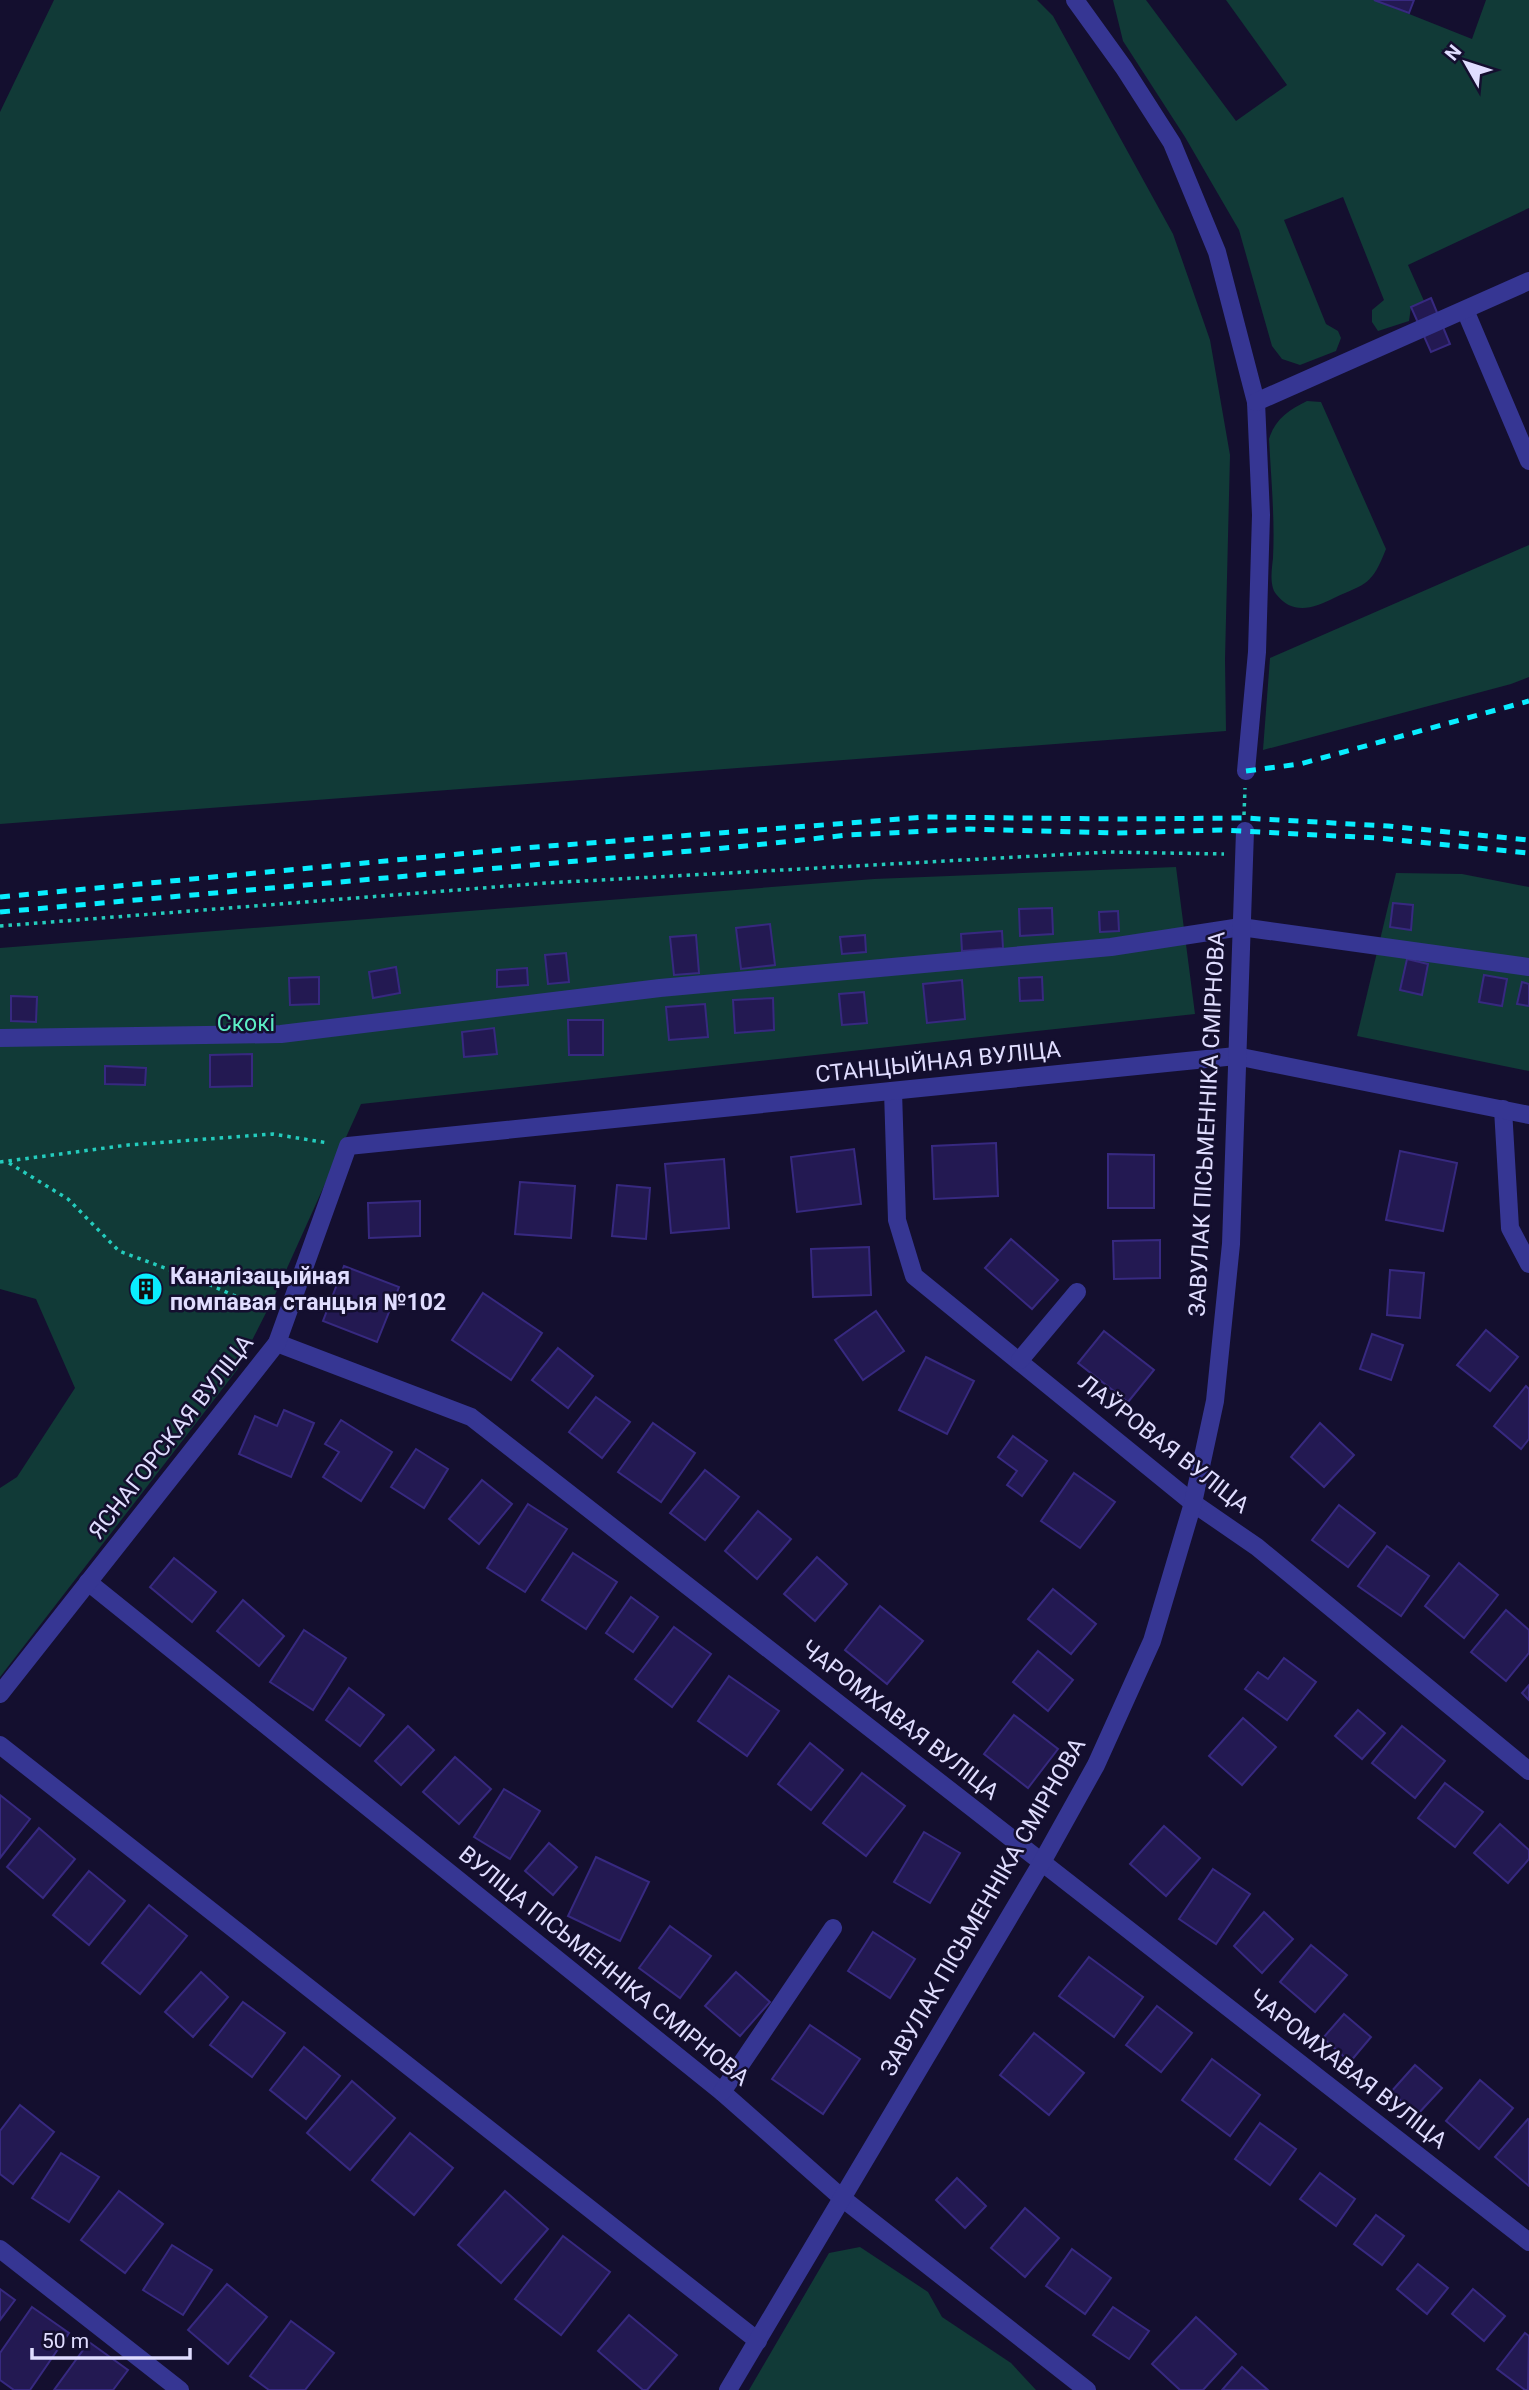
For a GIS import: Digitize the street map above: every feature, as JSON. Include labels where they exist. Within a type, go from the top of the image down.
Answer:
[{"type":"street","points":[[1075,0],[1124,68],[1172,143],[1217,252],[1256,402],[1261,515],[1256,652],[1246,771]]},
{"type":"street","points":[[1256,402],[1529,281]]},
{"type":"street","points":[[1465,310],[1529,461]]},
{"type":"street","name":"ЗАВУЛАК ПІСЬМЕННІКА СМІРНОВА","points":[[728,2390],[1042,1862],[1096,1765],[1152,1641],[1193,1503],[1215,1401],[1231,1244],[1245,831]]},
{"type":"street","points":[[0,1038],[281,1034],[660,988],[1111,947],[1241,927],[1529,967]]},
{"type":"street","name":"СТАНЦЫЙНАЯ ВУЛІЦА","points":[[348,1146],[1237,1056],[1529,1115]]},
{"type":"street","name":"ЛАЎРОВАЯ ВУЛІЦА","points":[[893,1091],[897,1220],[914,1276],[1193,1503],[1257,1547],[1529,1771]]},
{"type":"street","points":[[1503,1109],[1510,1228],[1529,1264]]},
{"type":"street","name":"ЯСНАГОРСКАЯ ВУЛІЦА","points":[[0,1693],[277,1343],[348,1146]]},
{"type":"street","points":[[1020,1360],[1077,1292]]},
{"type":"street","name":"ЧАРОМХАВАЯ ВУЛІЦА","points":[[277,1343],[471,1417],[1529,2242]]},
{"type":"street","name":"ВУЛІЦА ПІСЬМЕННІКА СМІРНОВА","points":[[88,1582],[722,2092],[842,2198],[1087,2390]]},
{"type":"street","points":[[0,1745],[758,2341]]},
{"type":"street","points":[[722,2092],[833,1927]]},
{"type":"street","points":[[0,2249],[180,2390]]},
{"type":"path","points":[[1245,831],[1246,771]]},
{"type":"path","points":[[0,926],[546,883],[1109,852],[1244,854]]},
{"type":"path","points":[[0,1162],[128,1145],[273,1134],[348,1146]]},
{"type":"path","points":[[7,1162],[68,1199],[119,1251],[208,1284],[286,1318]]},
{"type":"green space","points":[[54,0],[1037,0],[1053,16],[1173,234],[1210,340],[1230,455],[1226,731],[0,824],[0,112]]},
{"type":"green space","points":[[1113,0],[1146,0],[1236,121],[1287,85],[1226,0],[1374,0],[1472,39],[1486,0],[1529,0],[1529,208],[1408,265],[1424,301],[1411,307],[1409,321],[1378,331],[1372,322],[1372,310],[1384,300],[1343,197],[1284,220],[1326,324],[1338,331],[1341,338],[1336,351],[1300,365],[1282,359],[1272,346],[1239,230],[1185,137],[1123,41]]},
{"type":"green space","points":[[1307,401],[1321,402],[1386,549],[1377,570],[1367,581],[1326,602],[1297,608],[1283,601],[1272,586],[1274,528],[1269,439],[1284,416]]},
{"type":"green space","points":[[1529,545],[1529,677],[1263,750],[1270,658]]},
{"type":"green space","name":"Скокі","points":[[1176,867],[1195,1014],[361,1104],[274,1297],[237,1370],[0,1677],[0,1488],[17,1477],[75,1388],[36,1299],[0,1289],[0,948],[874,879]]},
{"type":"green space","points":[[1396,873],[1462,874],[1529,887],[1529,1071],[1357,1036]]},
{"type":"green space","points":[[860,2247],[928,2292],[942,2317],[1011,2363],[1036,2390],[749,2390],[829,2253]]},
{"type":"building","points":[[1374,0],[1414,0],[1409,13]]},
{"type":"building","points":[[1431,298],[1450,344],[1431,352],[1411,307]]},
{"type":"building","points":[[1393,903],[1413,905],[1411,930],[1390,927]]},
{"type":"building","points":[[1052,908],[1053,934],[1020,936],[1019,909]]},
{"type":"building","points":[[1118,911],[1119,931],[1100,932],[1099,912]]},
{"type":"building","points":[[770,924],[775,965],[741,969],[736,928]]},
{"type":"building","points":[[1002,931],[1003,948],[962,951],[961,934]]},
{"type":"building","points":[[696,935],[699,973],[674,975],[670,937]]},
{"type":"building","points":[[865,935],[866,952],[842,954],[840,937]]},
{"type":"building","points":[[566,953],[569,982],[548,984],[545,955]]},
{"type":"building","points":[[1407,959],[1428,964],[1422,995],[1400,990]]},
{"type":"building","points":[[396,967],[400,993],[373,998],[369,972]]},
{"type":"building","points":[[527,968],[528,985],[497,987],[497,970]]},
{"type":"building","points":[[1484,975],[1507,979],[1502,1006],[1479,1002]]},
{"type":"building","points":[[319,977],[319,1004],[290,1005],[289,978]]},
{"type":"building","points":[[1042,977],[1043,1000],[1020,1001],[1019,978]]},
{"type":"building","points":[[962,980],[965,1019],[927,1023],[923,984]]},
{"type":"building","points":[[1522,982],[1529,984],[1529,1006],[1517,1004]]},
{"type":"building","points":[[864,992],[867,1023],[842,1025],[839,994]]},
{"type":"building","points":[[11,996],[37,997],[36,1022],[11,1021]]},
{"type":"building","points":[[773,998],[774,1030],[735,1033],[733,1000]]},
{"type":"building","points":[[705,1004],[708,1037],[669,1040],[666,1007]]},
{"type":"building","points":[[568,1020],[603,1020],[603,1055],[569,1055]]},
{"type":"building","points":[[494,1028],[497,1054],[464,1057],[462,1032]]},
{"type":"building","points":[[252,1054],[252,1086],[210,1087],[210,1055]]},
{"type":"building","points":[[105,1066],[146,1068],[145,1085],[105,1084]]},
{"type":"building","points":[[996,1143],[998,1196],[934,1199],[932,1146]]},
{"type":"building","points":[[854,1149],[861,1204],[797,1212],[791,1157]]},
{"type":"building","points":[[1400,1151],[1457,1163],[1443,1231],[1386,1220]]},
{"type":"building","points":[[1108,1154],[1154,1155],[1154,1208],[1108,1208]]},
{"type":"building","points":[[724,1159],[729,1228],[671,1233],[665,1164]]},
{"type":"building","points":[[520,1182],[575,1186],[571,1238],[515,1234]]},
{"type":"building","points":[[617,1185],[650,1188],[646,1239],[612,1236]]},
{"type":"building","points":[[420,1201],[420,1236],[369,1238],[368,1203]]},
{"type":"building","points":[[1011,1239],[1058,1280],[1032,1309],[985,1268]]},
{"type":"building","points":[[1160,1240],[1160,1278],[1114,1279],[1113,1241]]},
{"type":"building","points":[[869,1247],[871,1295],[813,1297],[811,1249]]},
{"type":"building","points":[[344,1266],[399,1287],[377,1342],[323,1321]]},
{"type":"building","points":[[1390,1270],[1424,1273],[1420,1318],[1387,1315]]},
{"type":"building","name":"Каналізацыйная помпавая станцыя №102","points":[[142,1279],[156,1285],[151,1299],[136,1293]]},
{"type":"building","points":[[483,1293],[542,1333],[511,1380],[452,1340]]},
{"type":"building","points":[[876,1311],[904,1351],[863,1380],[835,1340]]},
{"type":"building","points":[[1486,1330],[1518,1357],[1490,1391],[1457,1365]]},
{"type":"building","points":[[1104,1331],[1154,1370],[1128,1402],[1078,1363]]},
{"type":"building","points":[[1372,1334],[1403,1345],[1391,1380],[1360,1369]]},
{"type":"building","points":[[558,1348],[593,1376],[568,1408],[532,1380]]},
{"type":"building","points":[[926,1357],[974,1381],[947,1434],[899,1410]]},
{"type":"building","points":[[1526,1386],[1529,1389],[1529,1439],[1521,1449],[1494,1426]]},
{"type":"building","points":[[596,1397],[630,1422],[602,1458],[569,1432]]},
{"type":"building","points":[[284,1410],[314,1423],[291,1477],[239,1454],[255,1416],[277,1426]]},
{"type":"building","points":[[341,1420],[392,1452],[361,1501],[323,1477],[339,1452],[325,1444]]},
{"type":"building","points":[[653,1423],[695,1453],[661,1502],[618,1472]]},
{"type":"building","points":[[1320,1423],[1354,1455],[1324,1487],[1291,1457]]},
{"type":"building","points":[[1013,1436],[1047,1461],[1022,1496],[1007,1485],[1017,1471],[998,1457]]},
{"type":"building","points":[[416,1449],[448,1469],[424,1508],[391,1487]]},
{"type":"building","points":[[705,1470],[739,1497],[705,1540],[670,1513]]},
{"type":"building","points":[[1074,1473],[1115,1502],[1080,1548],[1041,1521]]},
{"type":"building","points":[[482,1480],[512,1504],[479,1544],[449,1519]]},
{"type":"building","points":[[528,1504],[567,1529],[525,1592],[487,1568]]},
{"type":"building","points":[[1339,1505],[1375,1533],[1348,1567],[1312,1540]]},
{"type":"building","points":[[758,1511],[791,1539],[757,1579],[725,1551]]},
{"type":"building","points":[[1387,1546],[1429,1576],[1401,1616],[1358,1586]]},
{"type":"building","points":[[573,1553],[617,1582],[586,1629],[542,1600]]},
{"type":"building","points":[[817,1557],[847,1584],[815,1621],[784,1594]]},
{"type":"building","points":[[174,1558],[216,1592],[192,1622],[150,1587]]},
{"type":"building","points":[[1459,1563],[1498,1595],[1464,1638],[1425,1606]]},
{"type":"building","points":[[1053,1589],[1096,1624],[1071,1654],[1028,1619]]},
{"type":"building","points":[[631,1597],[658,1617],[633,1652],[606,1633]]},
{"type":"building","points":[[243,1600],[284,1636],[259,1666],[217,1631]]},
{"type":"building","points":[[880,1606],[923,1641],[887,1684],[845,1650]]},
{"type":"building","points":[[1506,1610],[1529,1630],[1529,1653],[1506,1681],[1471,1652]]},
{"type":"building","points":[[674,1627],[711,1654],[672,1707],[635,1679]]},
{"type":"building","points":[[304,1630],[346,1658],[313,1710],[270,1682]]},
{"type":"building","points":[[1038,1651],[1073,1680],[1048,1711],[1013,1682]]},
{"type":"building","points":[[1284,1658],[1316,1682],[1287,1720],[1245,1689],[1258,1672],[1268,1679]]},
{"type":"building","points":[[729,1676],[779,1711],[747,1756],[698,1721]]},
{"type":"building","points":[[1529,1685],[1529,1700],[1522,1693]]},
{"type":"building","points":[[349,1688],[384,1715],[360,1746],[326,1720]]},
{"type":"building","points":[[1358,1710],[1385,1733],[1362,1759],[1335,1736]]},
{"type":"building","points":[[1014,1715],[1058,1749],[1028,1788],[984,1754]]},
{"type":"building","points":[[1243,1718],[1276,1747],[1242,1785],[1209,1756]]},
{"type":"building","points":[[408,1726],[434,1750],[401,1785],[375,1761]]},
{"type":"building","points":[[1402,1726],[1445,1761],[1415,1798],[1372,1763]]},
{"type":"building","points":[[810,1743],[843,1770],[811,1810],[778,1784]]},
{"type":"building","points":[[455,1757],[491,1789],[459,1824],[423,1792]]},
{"type":"building","points":[[862,1773],[905,1806],[866,1856],[823,1823]]},
{"type":"building","points":[[1445,1783],[1483,1812],[1455,1847],[1418,1818]]},
{"type":"building","points":[[504,1789],[540,1811],[510,1859],[474,1837]]},
{"type":"building","points":[[0,1795],[30,1819],[0,1858]]},
{"type":"building","points":[[1500,1824],[1529,1850],[1529,1859],[1508,1883],[1474,1853]]},
{"type":"building","points":[[1164,1826],[1200,1858],[1166,1896],[1130,1864]]},
{"type":"building","points":[[39,1828],[75,1859],[43,1898],[7,1867]]},
{"type":"building","points":[[924,1832],[960,1853],[930,1903],[894,1882]]},
{"type":"building","points":[[549,1843],[577,1867],[553,1895],[525,1871]]},
{"type":"building","points":[[596,1857],[649,1882],[620,1941],[568,1916]]},
{"type":"building","points":[[1213,1869],[1250,1894],[1216,1944],[1179,1919]]},
{"type":"building","points":[[89,1871],[125,1901],[89,1945],[53,1915]]},
{"type":"building","points":[[149,1905],[187,1936],[140,1994],[102,1963]]},
{"type":"building","points":[[1264,1912],[1293,1939],[1262,1973],[1234,1946]]},
{"type":"building","points":[[670,1926],[711,1956],[680,1998],[639,1968]]},
{"type":"building","points":[[873,1932],[915,1959],[890,1998],[848,1971]]},
{"type":"building","points":[[1311,1945],[1347,1975],[1315,2012],[1280,1982]]},
{"type":"building","points":[[1089,1957],[1143,1997],[1114,2037],[1059,1996]]},
{"type":"building","points":[[201,1972],[228,1997],[193,2037],[165,2012]]},
{"type":"building","points":[[736,1972],[770,2002],[740,2036],[705,2006]]},
{"type":"building","points":[[243,2002],[285,2033],[252,2077],[210,2045]]},
{"type":"building","points":[[1157,2006],[1192,2033],[1161,2072],[1126,2045]]},
{"type":"building","points":[[1344,2014],[1371,2037],[1350,2062],[1323,2038]]},
{"type":"building","points":[[810,2025],[860,2059],[823,2114],[772,2079]]},
{"type":"building","points":[[1034,2033],[1084,2073],[1049,2115],[1000,2075]]},
{"type":"building","points":[[304,2047],[340,2076],[306,2119],[270,2090]]},
{"type":"building","points":[[1212,2059],[1260,2095],[1230,2136],[1182,2100]]},
{"type":"building","points":[[1415,2065],[1442,2088],[1417,2115],[1391,2092]]},
{"type":"building","points":[[1480,2080],[1513,2108],[1479,2149],[1446,2121]]},
{"type":"building","points":[[352,2081],[395,2118],[350,2170],[307,2133]]},
{"type":"building","points":[[20,2105],[54,2132],[13,2184],[0,2174],[0,2131]]},
{"type":"building","points":[[1529,2120],[1529,2186],[1495,2157]]},
{"type":"building","points":[[1260,2123],[1296,2149],[1270,2185],[1235,2159]]},
{"type":"building","points":[[410,2133],[453,2168],[414,2215],[372,2180]]},
{"type":"building","points":[[61,2153],[99,2177],[69,2222],[32,2198]]},
{"type":"building","points":[[1320,2173],[1355,2199],[1336,2226],[1300,2199]]},
{"type":"building","points":[[957,2178],[986,2206],[965,2228],[936,2200]]},
{"type":"building","points":[[119,2191],[163,2224],[125,2273],[81,2240]]},
{"type":"building","points":[[505,2191],[548,2229],[501,2283],[458,2245]]},
{"type":"building","points":[[1025,2208],[1059,2238],[1025,2277],[991,2248]]},
{"type":"building","points":[[1376,2215],[1404,2236],[1382,2265],[1354,2244]]},
{"type":"building","points":[[563,2236],[610,2272],[561,2335],[515,2299]]},
{"type":"building","points":[[172,2245],[212,2270],[183,2315],[143,2290]]},
{"type":"building","points":[[1072,2249],[1111,2278],[1085,2314],[1046,2286]]},
{"type":"building","points":[[1418,2264],[1448,2288],[1427,2314],[1397,2289]]},
{"type":"building","points":[[227,2284],[267,2317],[228,2364],[188,2330]]},
{"type":"building","points":[[0,2289],[15,2300],[0,2320]]},
{"type":"building","points":[[1473,2289],[1505,2316],[1484,2341],[1452,2314]]},
{"type":"building","points":[[32,2307],[69,2333],[30,2390],[14,2390],[0,2380],[0,2353]]},
{"type":"building","points":[[1113,2307],[1149,2331],[1129,2359],[1093,2335]]},
{"type":"building","points":[[629,2315],[677,2355],[647,2390],[643,2390],[598,2351]]},
{"type":"building","points":[[1196,2317],[1236,2354],[1203,2390],[1180,2390],[1152,2364]]},
{"type":"building","points":[[291,2321],[334,2353],[305,2390],[269,2390],[250,2376]]},
{"type":"building","points":[[1525,2333],[1529,2336],[1528,2390],[1497,2369]]},
{"type":"building","points":[[89,2342],[128,2370],[113,2390],[54,2390]]},
{"type":"building","points":[[1242,2367],[1268,2390],[1222,2390]]},
{"type":"railway","points":[[1246,771],[1300,764],[1529,701]]},
{"type":"railway","points":[[0,897],[524,848],[926,817],[1244,818],[1388,826],[1529,840]]},
{"type":"railway","points":[[0,912],[848,835],[970,829],[1116,833],[1222,830],[1377,838],[1529,853]]},
{"type":"place","name":"Каналізацыйная помпавая станцыя №102","points":[[146,1289]]}]
